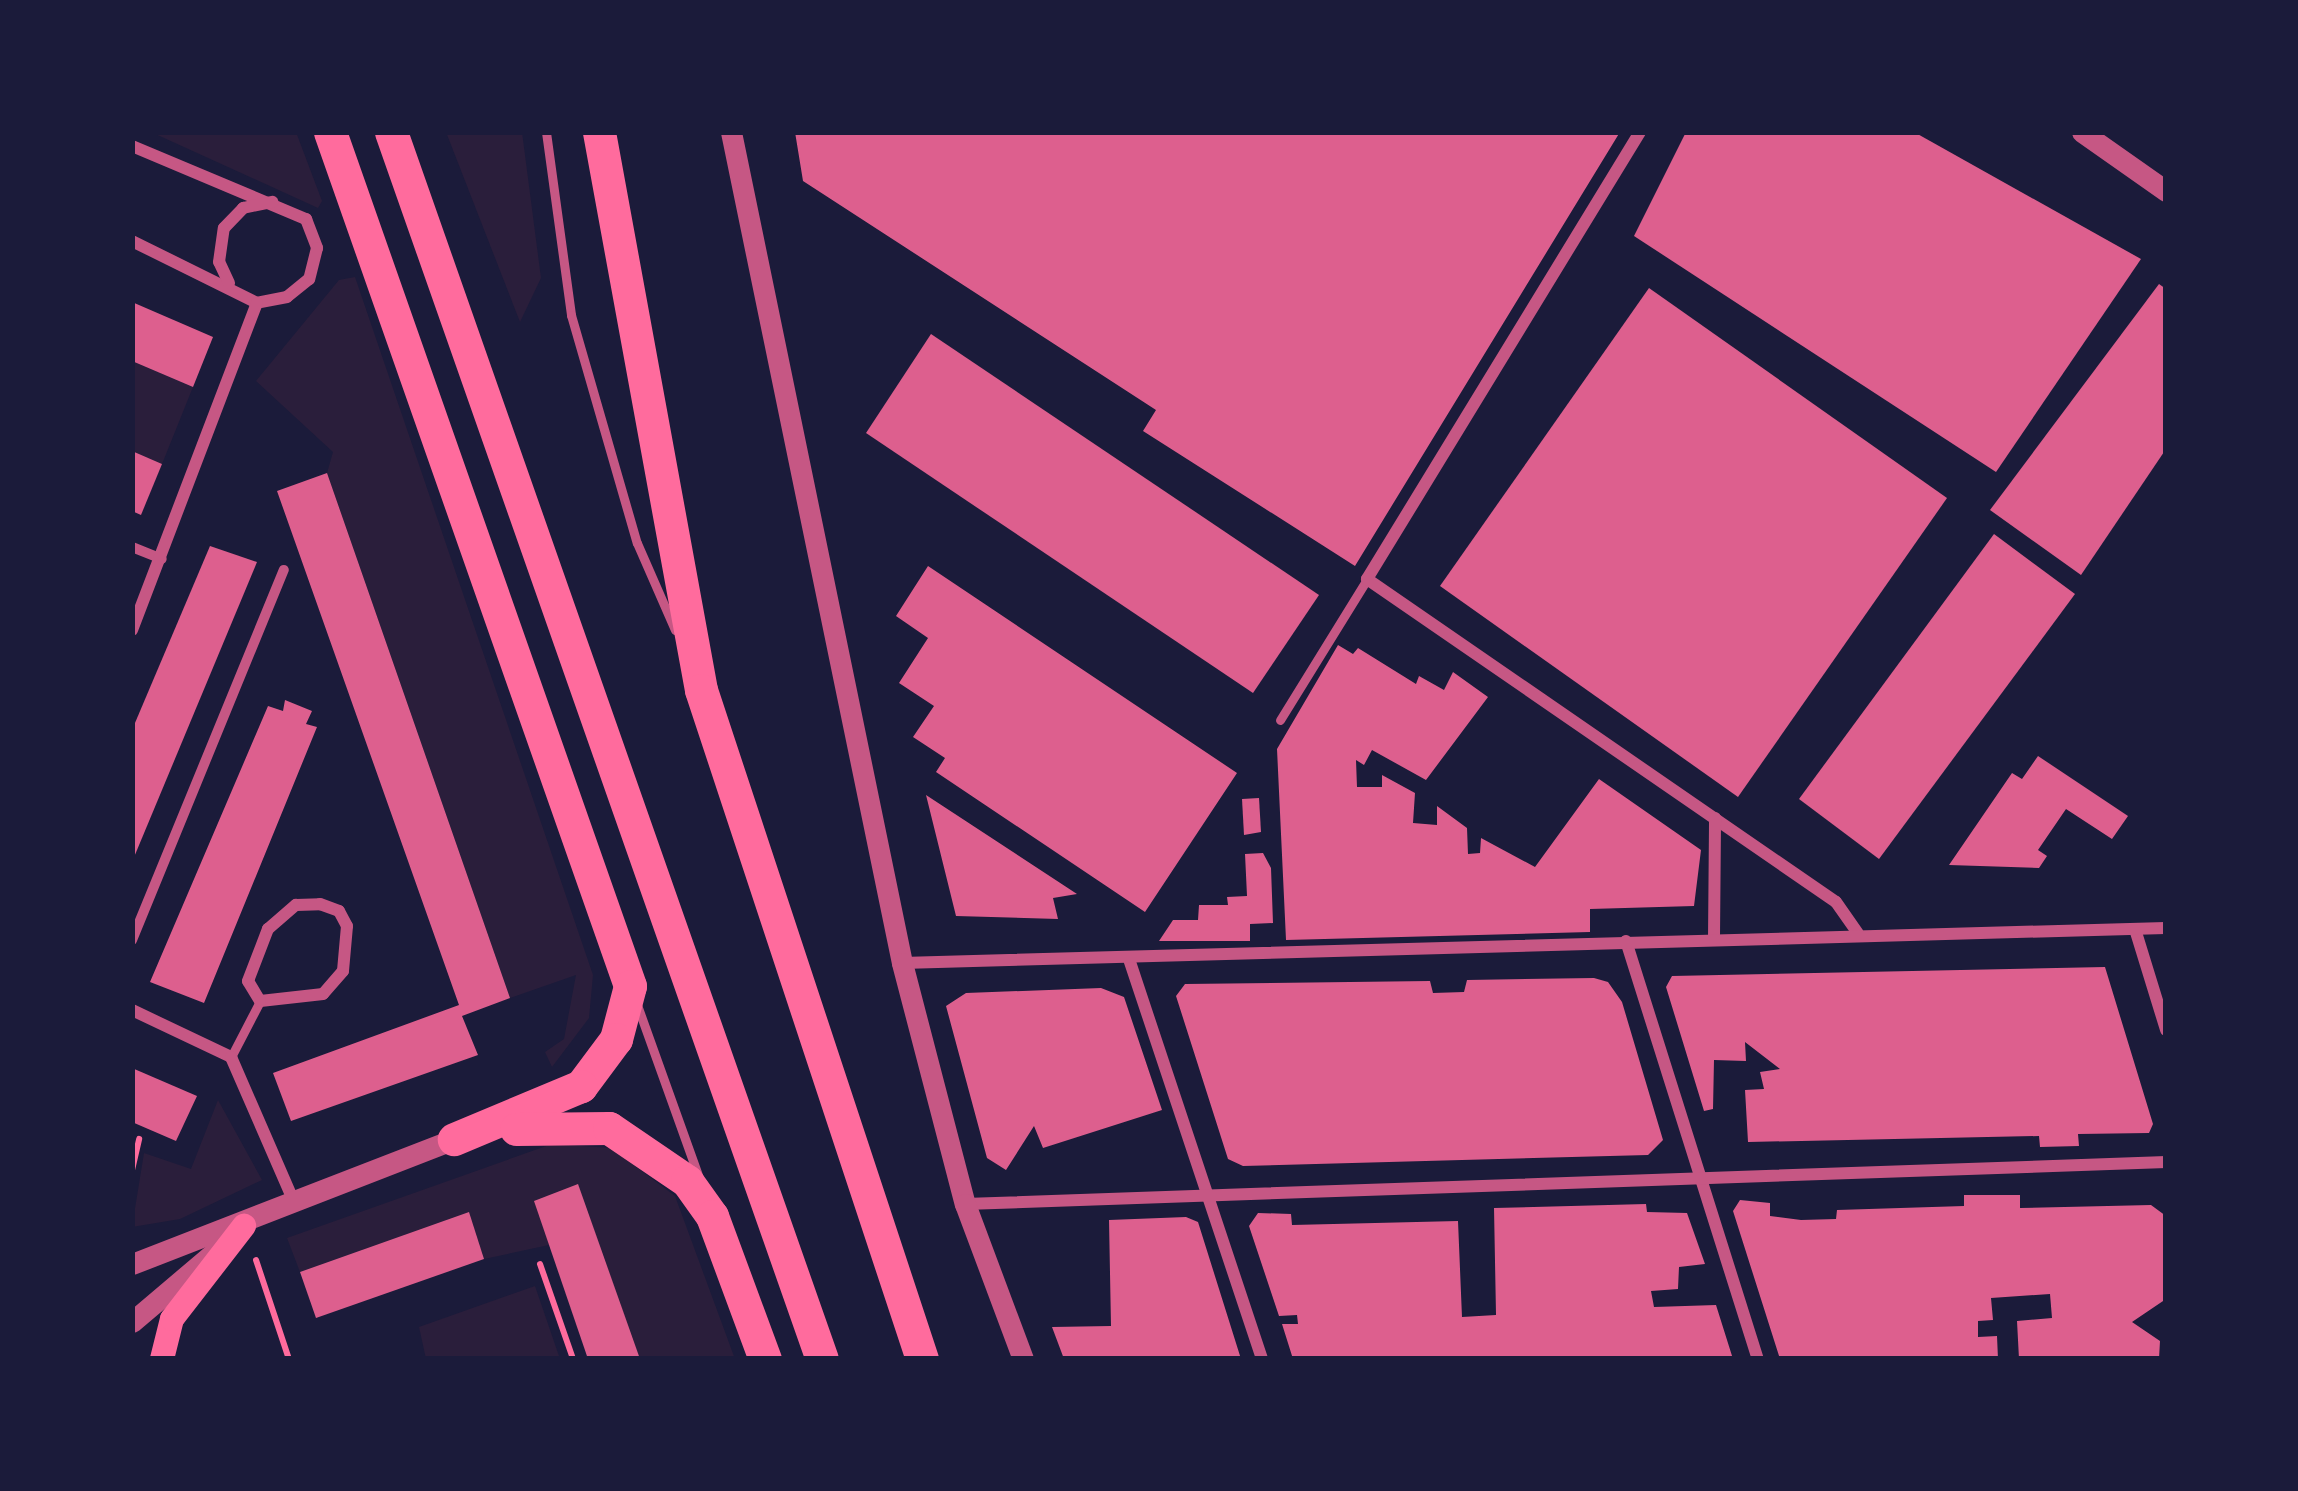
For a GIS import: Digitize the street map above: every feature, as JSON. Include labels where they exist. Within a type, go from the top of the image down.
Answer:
[{"type":"highway","points":[[330,132],[630,986],[616,1040],[581,1086],[454,1139]]},
{"type":"highway","points":[[392,132],[822,1359]]},
{"type":"highway","points":[[598,132],[701,690],[922,1359]]},
{"type":"highway","points":[[454,1139],[546,1125],[609,1128],[660,1157],[712,1216],[765,1359]]},
{"type":"main road","points":[[162,1359],[172,1319],[244,1226]]},
{"type":"street","points":[[731,132],[902,963],[965,1204],[1023,1359]]},
{"type":"street","points":[[1640,132],[1367,579],[1835,902],[1858,933]]},
{"type":"street","points":[[2092,136],[2166,191]]},
{"type":"street","points":[[132,146],[306,219],[317,248],[309,279],[287,297],[257,303],[229,283],[132,241]]},
{"type":"street","points":[[229,283],[219,262],[224,228],[243,208],[273,202]]},
{"type":"street","points":[[132,630],[257,303]]},
{"type":"street","points":[[132,547],[162,560]]},
{"type":"street","points":[[132,940],[284,570]]},
{"type":"street","points":[[1714,818],[1714,938]]},
{"type":"street","points":[[296,904],[339,911],[347,926],[343,971],[323,994],[260,1001],[248,982],[268,928],[296,904]]},
{"type":"street","points":[[2134,928],[2166,1030]]},
{"type":"street","points":[[902,963],[2166,928]]},
{"type":"street","points":[[1626,941],[1758,1359]]},
{"type":"street","points":[[1129,959],[1262,1359]]},
{"type":"street","points":[[132,1010],[232,1057],[295,1203]]},
{"type":"street","points":[[132,1264],[244,1226],[454,1139]]},
{"type":"street","points":[[965,1204],[1697,1174],[2166,1162]]},
{"type":"street","points":[[132,1322],[244,1226]]},
{"type":"lane","points":[[546,132],[571,315],[638,543],[701,690]]},
{"type":"lane","points":[[1280,720],[1367,579]]},
{"type":"lane","points":[[630,986],[712,1216]]},
{"type":"lane","points":[[232,1057],[260,1001]]},
{"type":"path","points":[[132,1170],[139,1139]]},
{"type":"path","points":[[244,1226],[290,1359]]},
{"type":"path","points":[[540,1264],[573,1359]]},
{"type":"shaded area","points":[[151,132],[296,132],[322,201],[318,208]]},
{"type":"shaded area","points":[[446,132],[522,132],[541,278],[520,322]]},
{"type":"shaded area","points":[[355,277],[593,975],[589,1018],[552,1067],[545,1052],[564,1039],[576,975],[510,998],[327,473],[333,452],[256,381],[339,280]]},
{"type":"shaded area","points":[[132,361],[193,387],[162,464],[132,451]]},
{"type":"shaded area","points":[[218,1100],[262,1180],[180,1219],[132,1227],[144,1153],[191,1169]]},
{"type":"shaded area","points":[[552,1144],[611,1148],[675,1196],[735,1359],[640,1359],[538,1199],[549,1245],[484,1259],[469,1212],[300,1272],[287,1238]]},
{"type":"shaded area","points":[[535,1286],[560,1359],[426,1359],[419,1327]]},
{"type":"building","points":[[795,132],[1620,132],[1355,566],[1143,431],[1156,410],[803,181]]},
{"type":"building","points":[[1686,132],[1914,132],[2141,259],[1996,472],[1634,236]]},
{"type":"building","points":[[2159,284],[2166,289],[2166,449],[2081,575],[1990,510]]},
{"type":"building","points":[[1649,288],[1947,498],[1738,797],[1440,586]]},
{"type":"building","points":[[132,302],[213,337],[193,387],[132,361]]},
{"type":"building","points":[[931,334],[1319,595],[1253,693],[866,433]]},
{"type":"building","points":[[132,451],[162,464],[141,515],[132,511]]},
{"type":"building","points":[[327,473],[510,998],[462,1016],[478,1055],[291,1121],[273,1073],[459,1005],[277,491]]},
{"type":"building","points":[[1994,534],[2075,594],[1879,859],[1799,799]]},
{"type":"building","points":[[210,546],[257,562],[132,862],[132,730]]},
{"type":"building","points":[[928,566],[1237,773],[1145,912],[936,772],[945,758],[913,737],[934,706],[899,683],[928,638],[896,616]]},
{"type":"building","points":[[1338,645],[1353,654],[1358,648],[1416,684],[1419,676],[1444,690],[1453,672],[1488,697],[1426,780],[1372,750],[1364,765],[1356,760],[1357,787],[1382,787],[1382,775],[1415,793],[1413,823],[1437,825],[1437,806],[1467,828],[1468,854],[1480,853],[1481,838],[1535,867],[1599,779],[1701,850],[1694,906],[1590,909],[1590,932],[1286,940],[1277,749]]},
{"type":"building","points":[[285,700],[312,711],[306,724],[317,727],[204,1003],[150,982],[268,706],[283,711]]},
{"type":"building","points":[[2038,756],[2128,816],[2112,839],[2066,809],[2038,850],[2047,856],[2039,868],[1949,865],[2012,773],[2022,779]]},
{"type":"building","points":[[926,795],[1077,894],[1053,898],[1058,919],[956,916]]},
{"type":"building","points":[[1259,798],[1261,832],[1244,835],[1242,799]]},
{"type":"building","points":[[1263,853],[1271,868],[1273,923],[1250,924],[1250,941],[1159,941],[1173,920],[1198,920],[1199,905],[1228,905],[1227,897],[1247,896],[1245,854]]},
{"type":"building","points":[[2105,967],[2153,1124],[2149,1133],[2078,1134],[2079,1146],[2040,1147],[2039,1136],[1748,1142],[1745,1090],[1764,1089],[1760,1072],[1780,1069],[1745,1042],[1746,1061],[1714,1060],[1713,1109],[1704,1111],[1666,987],[1672,976]]},
{"type":"building","points":[[1594,978],[1608,982],[1622,1002],[1663,1140],[1648,1155],[1243,1166],[1228,1159],[1176,996],[1185,984],[1430,981],[1433,993],[1464,992],[1467,980]]},
{"type":"building","points":[[1101,988],[1124,997],[1162,1110],[1043,1148],[1034,1126],[1006,1170],[987,1158],[946,1006],[966,993]]},
{"type":"building","points":[[132,1068],[197,1096],[176,1141],[132,1122]]},
{"type":"building","points":[[578,1184],[640,1359],[588,1359],[534,1201]]},
{"type":"building","points":[[1964,1195],[2020,1195],[2020,1208],[2151,1205],[2166,1216],[2166,1299],[2132,1322],[2160,1341],[2159,1359],[2019,1359],[2017,1321],[2052,1318],[2050,1294],[1991,1298],[1993,1320],[1978,1321],[1978,1337],[1997,1336],[1998,1359],[1780,1359],[1733,1211],[1740,1200],[1770,1203],[1770,1216],[1801,1220],[1836,1219],[1837,1210],[1964,1206]]},
{"type":"building","points":[[1646,1204],[1647,1212],[1687,1213],[1705,1264],[1679,1267],[1678,1289],[1651,1291],[1654,1307],[1716,1305],[1733,1359],[1293,1359],[1282,1324],[1298,1324],[1297,1315],[1279,1316],[1249,1226],[1258,1213],[1291,1214],[1292,1225],[1458,1221],[1462,1317],[1496,1315],[1494,1208]]},
{"type":"building","points":[[469,1212],[484,1259],[316,1318],[300,1272]]},
{"type":"building","points":[[1186,1217],[1198,1222],[1241,1359],[1064,1359],[1052,1327],[1111,1326],[1109,1220]]}]
